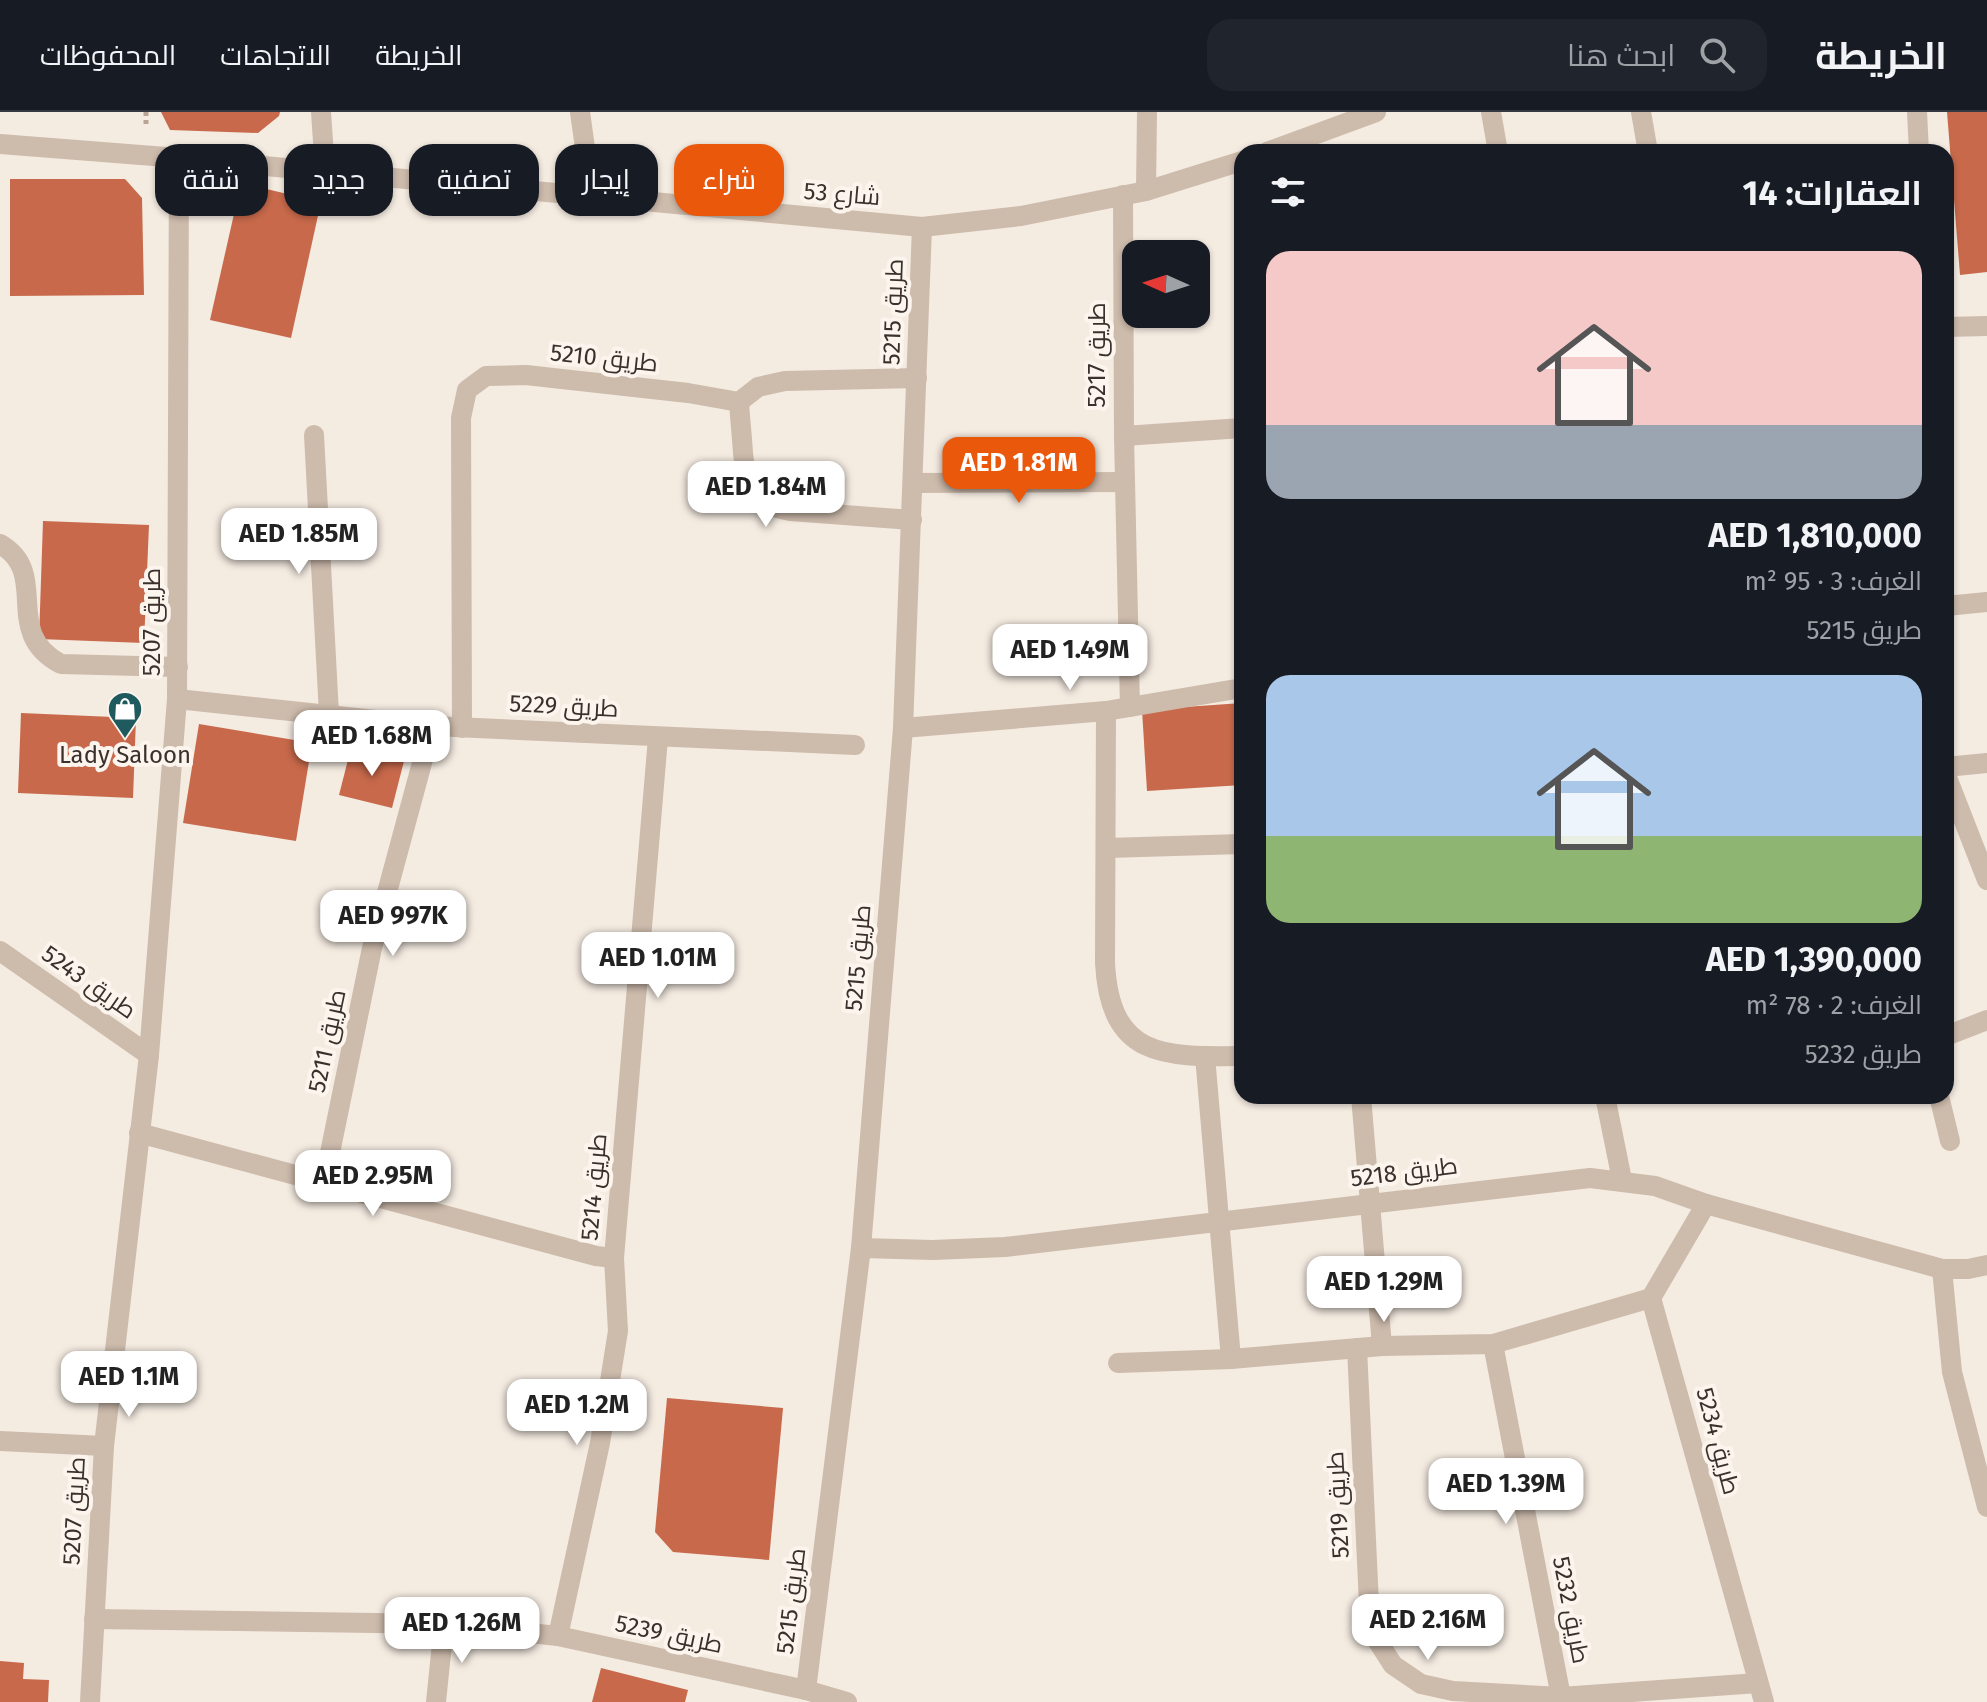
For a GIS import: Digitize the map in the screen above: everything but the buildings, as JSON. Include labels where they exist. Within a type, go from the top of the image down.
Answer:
[{"type":"street","points":[[321,112],[323,144]]},
{"type":"street","points":[[580,112],[584,144]]},
{"type":"street","points":[[1146,191],[1147,112]]},
{"type":"street","points":[[1289,144],[1376,112]]},
{"type":"street","points":[[1491,112],[1497,144]]},
{"type":"street","points":[[1641,112],[1647,144]]},
{"type":"street","points":[[1917,112],[1919,144]]},
{"type":"street","name":"شارع 53","points":[[0,144],[155,156]]},
{"type":"street","name":"شارع 53","points":[[658,204],[922,227],[1021,216],[1146,191],[1234,164]]},
{"type":"street","name":"شارع 53","points":[[393,178],[555,194]]},
{"type":"street","name":"طريق 5217","points":[[1123,195],[1130,707]]},
{"type":"street","name":"طريق 5207","points":[[90,1702],[104,1446],[149,1055],[177,699],[179,216]]},
{"type":"street","name":"طريق 5215","points":[[806,1690],[861,1248],[903,728],[922,227]]},
{"type":"street","points":[[1954,327],[1987,326]]},
{"type":"street","name":"طريق 5210","points":[[462,728],[461,418],[467,390],[486,376],[526,375],[688,393],[739,402]]},
{"type":"street","points":[[912,520],[790,511],[772,508],[757,498],[746,483],[739,402],[758,387],[785,381],[917,378]]},
{"type":"street","points":[[1124,436],[1234,429]]},
{"type":"street","points":[[314,435],[329,714]]},
{"type":"street","points":[[914,483],[1125,482]]},
{"type":"street","points":[[0,544],[17,556],[22,567],[29,626],[34,642],[45,656],[61,664],[178,667]]},
{"type":"street","points":[[1954,605],[1987,602]]},
{"type":"street","points":[[903,728],[1106,711],[1234,689]]},
{"type":"street","name":"طريق 5229","points":[[177,699],[432,726],[855,745]]},
{"type":"street","points":[[1106,711],[1105,963],[1106,988],[1113,1013],[1128,1033],[1149,1048],[1173,1055],[1234,1056]]},
{"type":"street","name":"طريق 5211","points":[[324,1182],[372,948],[432,726]]},
{"type":"street","name":"طريق 5214","points":[[558,1636],[600,1443],[618,1331],[614,1258],[658,738]]},
{"type":"street","points":[[1954,766],[1987,763]]},
{"type":"street","points":[[1954,795],[1987,880]]},
{"type":"street","points":[[1107,848],[1234,844]]},
{"type":"street","name":"طريق 5243","points":[[0,951],[149,1055]]},
{"type":"street","points":[[1954,1033],[1987,1020]]},
{"type":"street","points":[[1205,1056],[1231,1359]]},
{"type":"street","points":[[1362,1104],[1382,1346]]},
{"type":"street","points":[[1607,1104],[1622,1180]]},
{"type":"street","points":[[1941,1104],[1950,1141]]},
{"type":"street","points":[[139,1133],[596,1256],[614,1258]]},
{"type":"street","name":"طريق 5218","points":[[861,1248],[933,1250],[1005,1247],[1558,1179],[1590,1178],[1655,1186],[1706,1204],[1942,1269],[1987,1265]]},
{"type":"street","points":[[1118,1363],[1231,1359],[1382,1346],[1493,1344],[1651,1298],[1706,1204]]},
{"type":"street","points":[[1942,1269],[1952,1372],[1987,1507]]},
{"type":"street","name":"طريق 5234","points":[[1651,1298],[1761,1693]]},
{"type":"street","name":"طريق 5232","points":[[1493,1344],[1561,1697]]},
{"type":"street","name":"طريق 5219","points":[[1357,1348],[1369,1604],[1375,1637],[1393,1665],[1421,1684],[1453,1691],[1561,1697],[1761,1693]]},
{"type":"street","points":[[0,1441],[104,1446]]},
{"type":"street","name":"طريق 5239","points":[[94,1619],[444,1624],[558,1636],[806,1690],[847,1702]]},
{"type":"street","points":[[436,1702],[444,1624]]},
{"type":"place","name":"Lady Saloon","points":[[125,740]]}]
